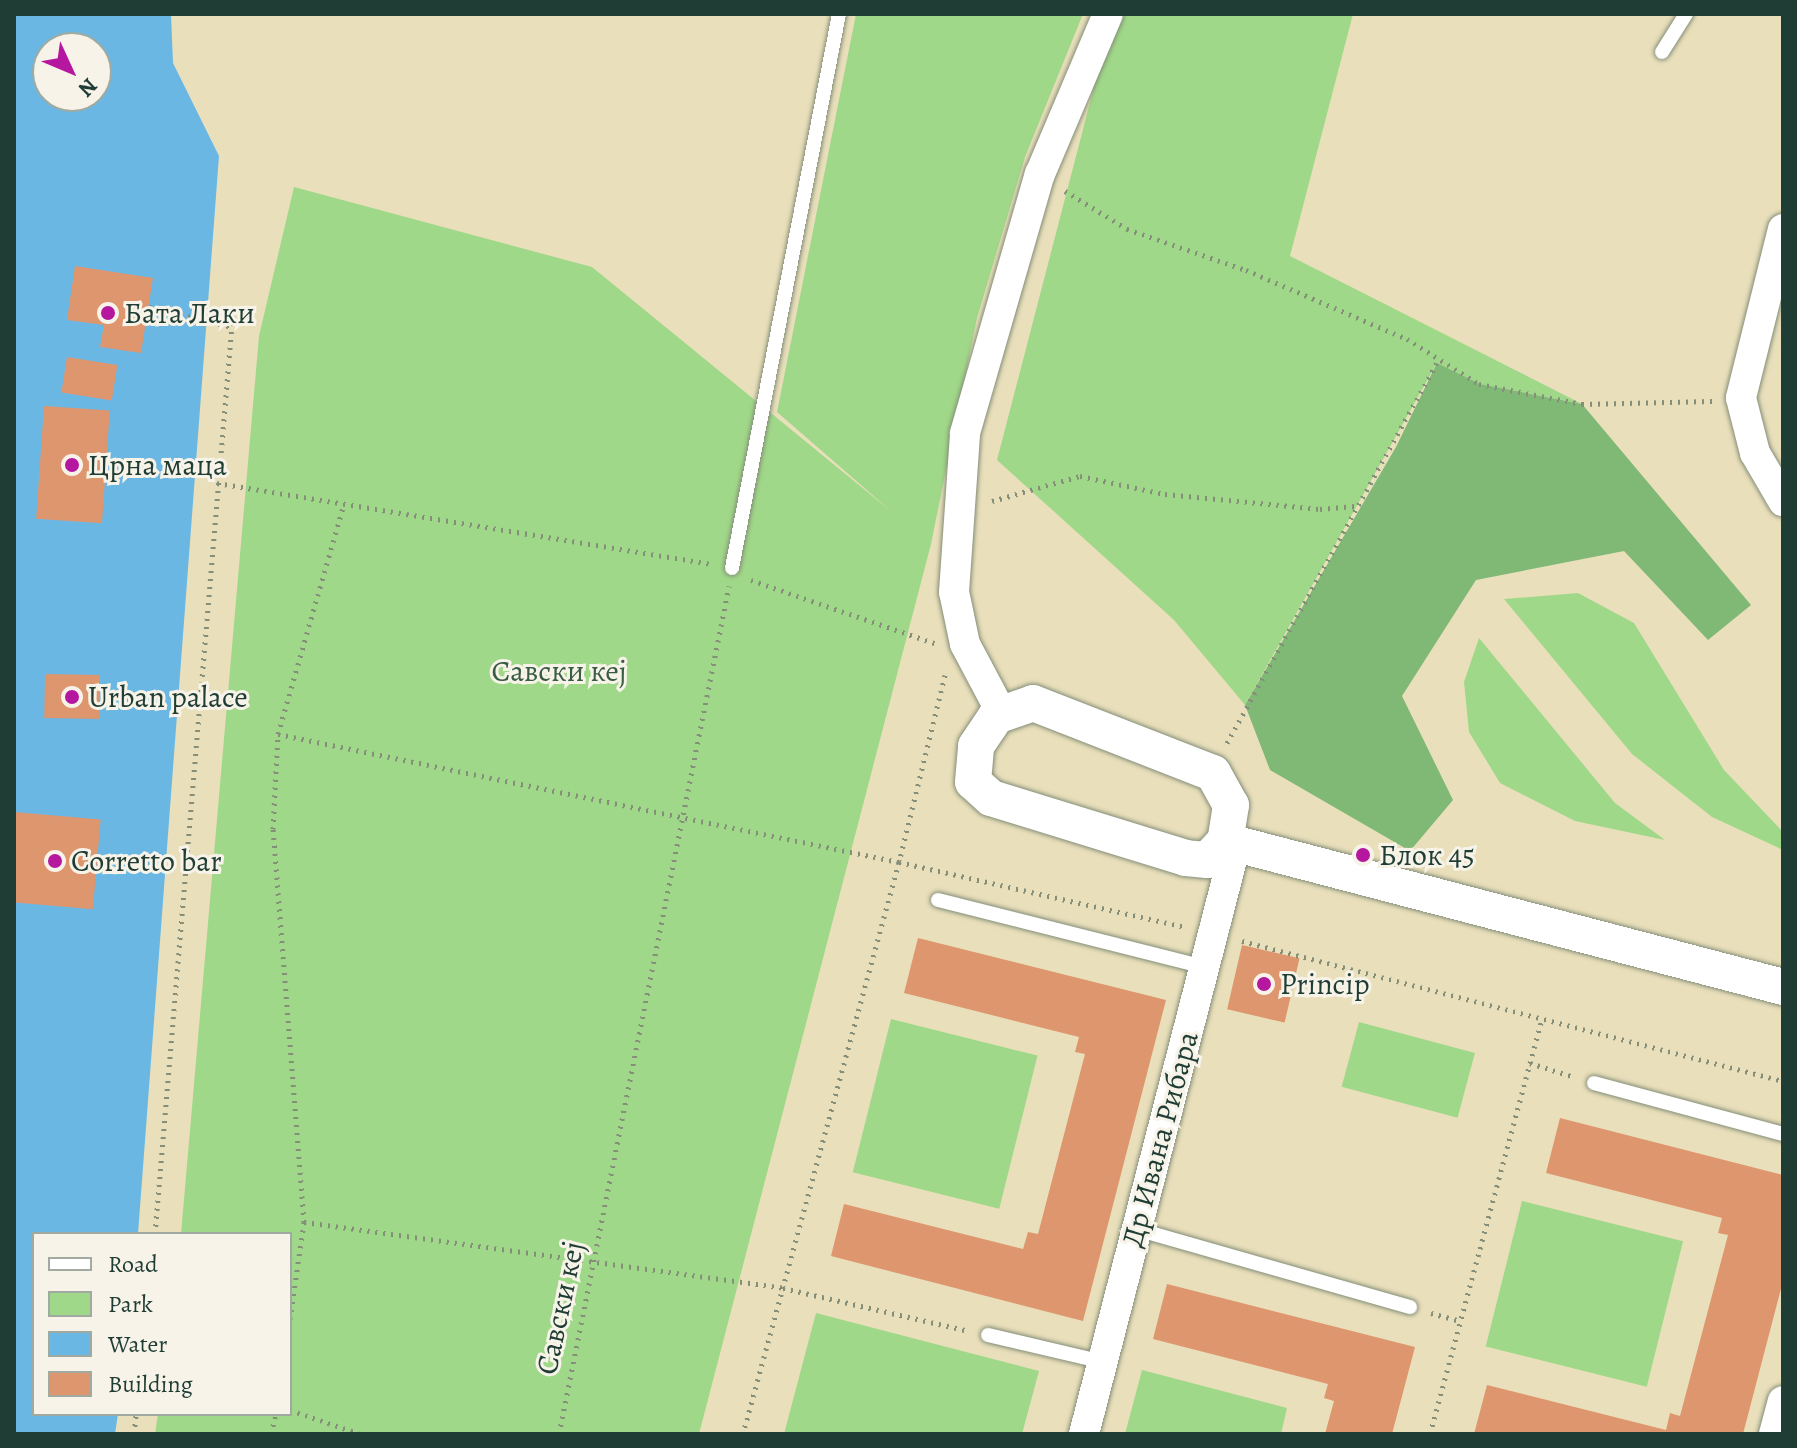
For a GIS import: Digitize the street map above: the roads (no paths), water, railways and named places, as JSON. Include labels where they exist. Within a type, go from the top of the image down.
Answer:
[{"type":"street","points":[[1108,14],[1040,174],[965,433],[957,513],[954,592],[965,644],[1001,712],[985,727],[970,765],[973,782],[1002,805],[1186,858],[1207,860],[1230,843],[1783,987]]},
{"type":"street","points":[[1783,229],[1741,398],[1755,453],[1783,501]]},
{"type":"street","name":"Др Ивана Рибара","points":[[1001,712],[1033,703],[1060,709],[1213,773],[1231,805],[1230,843],[1204,967],[1084,1434]]},
{"type":"street","points":[[1774,1434],[1783,1401]]},
{"type":"lane","points":[[732,568],[839,14]]},
{"type":"lane","points":[[1662,52],[1686,14]]},
{"type":"lane","points":[[938,900],[1204,967]]},
{"type":"lane","points":[[1594,1083],[1783,1134]]},
{"type":"lane","points":[[1136,1229],[1410,1307]]},
{"type":"lane","points":[[988,1335],[1103,1362]]},
{"type":"water","points":[[14,14],[171,14],[173,63],[219,156],[138,1232],[32,1232],[32,1416],[118,1416],[115,1434],[14,1434]]},
{"type":"place","name":"Бата Лаки","points":[[108,313]]},
{"type":"place","name":"Црна маца","points":[[72,465]]},
{"type":"place","name":"Urban palace","points":[[72,697]]},
{"type":"place","name":"Блок 45","points":[[1363,855]]},
{"type":"place","name":"Corretto bar","points":[[55,861]]},
{"type":"place","name":"Princip","points":[[1264,984]]},
{"type":"park label","name":"Савски кеј","points":[[559,671]]}]
